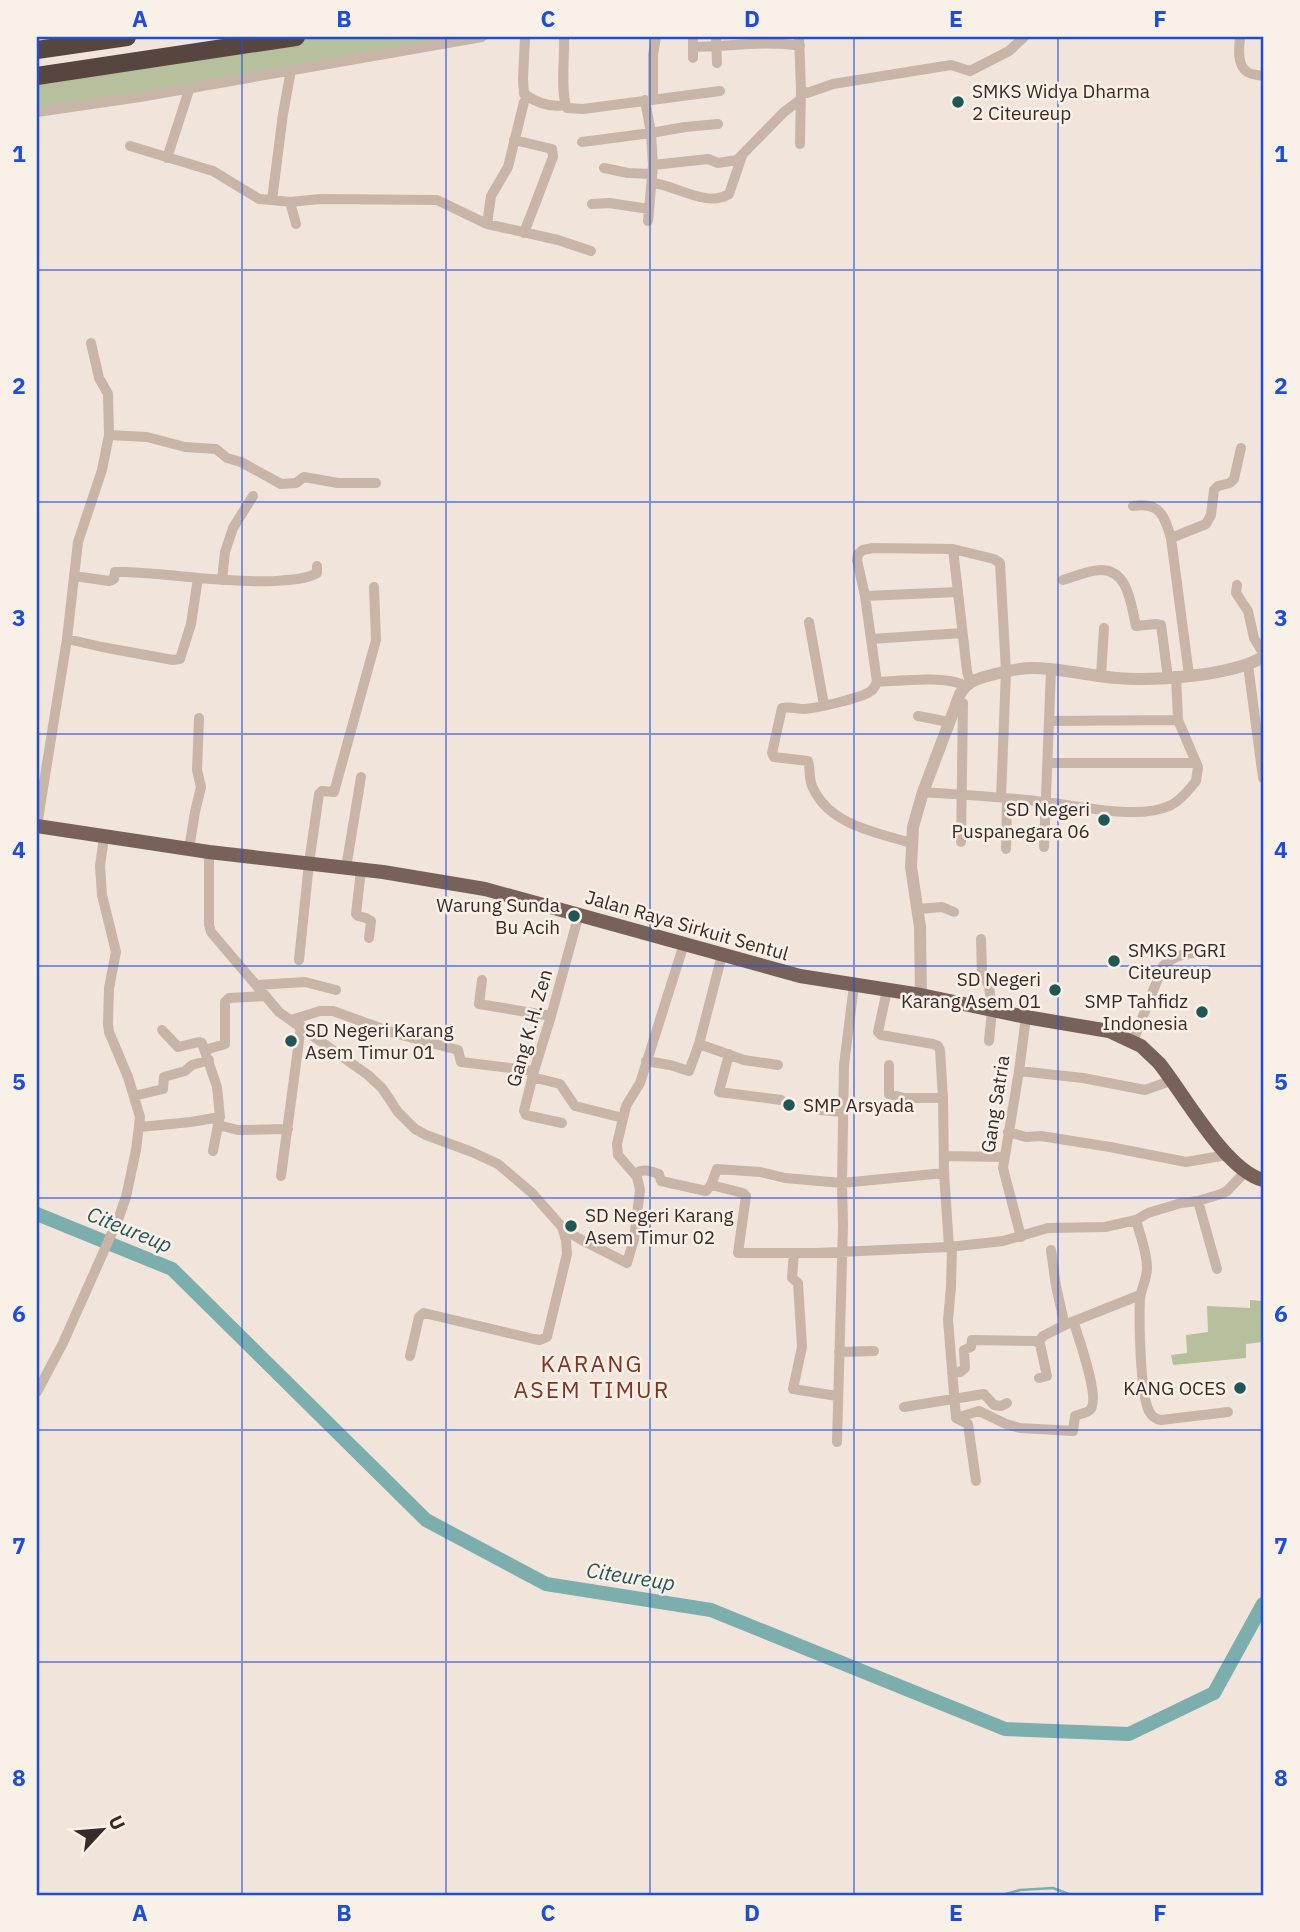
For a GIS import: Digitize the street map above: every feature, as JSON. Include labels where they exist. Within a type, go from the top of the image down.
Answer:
[{"type":"highway","points":[[37,50],[127,37]]},
{"type":"highway","points":[[37,76],[296,37]]},
{"type":"main road","name":"Jalan Raya Sirkuit Sentul","points":[[37,826],[485,889],[800,976],[921,995],[1109,1031],[1133,1041],[1154,1057],[1227,1155],[1245,1172],[1263,1180]]},
{"type":"street","points":[[37,111],[140,97],[482,37]]},
{"type":"street","points":[[525,37],[524,94],[547,105],[564,104]]},
{"type":"street","points":[[564,37],[564,104],[572,110],[720,91]]},
{"type":"street","points":[[648,221],[653,174],[649,99],[656,37]]},
{"type":"street","points":[[653,174],[695,196],[725,197],[729,194],[742,156],[760,134],[801,95],[833,85],[951,65],[970,71],[1009,51],[1024,37]]},
{"type":"street","points":[[1240,37],[1239,52],[1243,68],[1246,72],[1263,76]]},
{"type":"street","points":[[693,58],[693,42],[800,41],[800,144]]},
{"type":"street","points":[[716,42],[717,63]]},
{"type":"street","points":[[272,200],[291,70]]},
{"type":"street","points":[[167,158],[190,87]]},
{"type":"street","points":[[487,224],[491,196],[508,167],[524,102]]},
{"type":"street","points":[[582,142],[718,124]]},
{"type":"street","points":[[514,140],[552,149],[553,152],[524,233]]},
{"type":"street","points":[[130,146],[213,171],[259,199],[290,202],[320,199],[437,200],[487,224],[558,240],[591,251]]},
{"type":"street","points":[[604,168],[653,174],[708,159],[718,163],[733,161],[742,156]]},
{"type":"street","points":[[290,202],[296,224]]},
{"type":"street","points":[[592,204],[608,203],[649,209]]},
{"type":"street","points":[[37,826],[67,639],[78,542],[102,471],[109,435],[108,394],[99,378],[90,343]]},
{"type":"street","points":[[109,435],[147,437],[185,447],[216,449],[227,458],[241,462],[281,484],[296,483],[304,477],[338,484],[376,483]]},
{"type":"street","points":[[1171,538],[1208,521],[1214,490],[1234,479],[1241,448]]},
{"type":"street","points":[[222,580],[225,552],[233,528],[253,496]]},
{"type":"street","points":[[923,792],[1046,802],[1083,808],[1154,811],[1169,806],[1192,786],[1198,775],[1196,763],[1178,720],[1171,538],[1165,518],[1159,511],[1148,505],[1133,506]]},
{"type":"street","points":[[911,843],[862,828],[838,817],[824,806],[812,787],[808,761],[773,756],[772,751],[782,708],[788,706],[804,709],[867,694],[877,682],[857,560],[858,554],[863,550],[873,548],[953,549],[994,559],[1000,563],[1006,671],[1006,849]]},
{"type":"street","points":[[921,995],[919,909],[911,867],[913,827],[949,722],[967,684],[953,549]]},
{"type":"street","points":[[74,576],[109,582],[117,572],[251,582],[299,579],[317,573],[317,566]]},
{"type":"street","points":[[1063,580],[1101,570],[1122,580],[1129,592],[1136,625],[1161,625],[1178,676]]},
{"type":"street","points":[[67,639],[173,660],[180,659],[191,624],[198,578]]},
{"type":"street","points":[[877,682],[941,680],[967,684],[1006,671],[1032,668],[1131,679],[1222,671],[1248,665],[1263,655],[1254,638],[1248,611],[1236,593],[1237,585]]},
{"type":"street","points":[[299,960],[309,863],[320,793],[334,792],[376,640],[374,587]]},
{"type":"street","points":[[865,596],[958,592]]},
{"type":"street","points":[[809,622],[824,705]]},
{"type":"street","points":[[1101,676],[1104,628]]},
{"type":"street","points":[[871,639],[962,633]]},
{"type":"street","points":[[1248,665],[1263,778]]},
{"type":"street","points":[[1044,847],[1051,669]]},
{"type":"street","points":[[961,842],[963,703]]},
{"type":"street","points":[[918,716],[949,722]]},
{"type":"street","points":[[189,849],[201,787],[197,770],[199,718]]},
{"type":"street","points":[[1049,721],[1178,720]]},
{"type":"street","points":[[1048,763],[1196,763]]},
{"type":"street","points":[[346,868],[361,777]]},
{"type":"street","points":[[37,1392],[63,1343],[119,1217],[126,1197],[140,1127],[139,1112],[107,1020],[109,988],[116,952],[102,895],[100,866],[104,837]]},
{"type":"street","points":[[209,852],[209,928],[276,1008],[383,1088],[401,1116],[415,1129],[498,1164],[533,1193],[562,1227],[627,1263],[635,1239],[640,1186],[635,1174],[616,1151],[628,1102],[640,1083],[684,944]]},
{"type":"street","points":[[361,870],[356,914],[370,921],[369,938]]},
{"type":"street","points":[[919,909],[942,907],[954,912]]},
{"type":"street","name":"Gang K.H. Zen","points":[[562,1123],[525,1114],[533,1074],[579,914]]},
{"type":"street","points":[[981,939],[982,974],[989,986],[992,1010],[989,1041]]},
{"type":"street","points":[[1133,1041],[1163,966],[1181,954],[1204,952]]},
{"type":"street","points":[[646,1062],[689,1071],[699,1044],[722,955]]},
{"type":"street","points":[[482,980],[479,1004],[551,1016]]},
{"type":"street","points":[[257,985],[305,982],[336,990]]},
{"type":"street","points":[[837,1442],[844,1197],[844,1065],[854,985]]},
{"type":"street","points":[[887,990],[878,1032],[881,1035],[938,1046],[940,1049],[944,1173],[950,1246],[951,1287],[948,1320],[956,1418]]},
{"type":"street","points":[[134,1096],[163,1089],[164,1077],[185,1071],[225,1044],[226,1000],[266,996]]},
{"type":"street","points":[[291,1020],[320,1011],[332,1011],[394,1033],[457,1050],[461,1062],[533,1074],[560,1084],[575,1106],[623,1118]]},
{"type":"street","name":"Gang Satria","points":[[1021,1237],[1003,1168],[1003,1157],[1026,1017]]},
{"type":"street","points":[[281,1176],[301,1027]]},
{"type":"street","points":[[162,1030],[178,1047],[199,1042],[207,1055],[217,1087],[219,1121],[213,1151]]},
{"type":"street","points":[[699,1044],[744,1060],[778,1065]]},
{"type":"street","points":[[729,1054],[719,1092],[781,1100]]},
{"type":"street","points":[[889,1065],[889,1094],[904,1098],[943,1098]]},
{"type":"street","points":[[1019,1071],[1083,1077],[1144,1090],[1173,1080]]},
{"type":"street","points":[[820,1110],[843,1112]]},
{"type":"street","points":[[140,1127],[219,1121],[238,1130],[288,1129]]},
{"type":"street","points":[[1008,1132],[1186,1161],[1227,1155]]},
{"type":"street","points":[[944,1156],[1003,1157]]},
{"type":"street","points":[[635,1174],[642,1170],[650,1171],[659,1174],[662,1181],[706,1191],[717,1170],[760,1172],[785,1178],[842,1183],[944,1173]]},
{"type":"street","points":[[711,1185],[746,1196],[738,1252],[794,1253],[990,1243],[1048,1228],[1094,1228],[1136,1220],[1148,1213],[1227,1191],[1245,1172]]},
{"type":"street","points":[[1198,1201],[1217,1269]]},
{"type":"street","points":[[1136,1220],[1147,1261],[1146,1279],[1140,1295],[1142,1362],[1145,1397],[1150,1414],[1161,1420],[1228,1412]]},
{"type":"street","points":[[411,1356],[419,1317],[424,1313],[534,1339],[546,1338],[567,1254],[562,1227]]},
{"type":"street","points":[[1051,1250],[1064,1322],[1071,1324]]},
{"type":"street","points":[[794,1253],[792,1278],[798,1283],[802,1347],[793,1390],[837,1396]]},
{"type":"street","points":[[1040,1378],[1047,1376],[1039,1342],[1043,1336],[1140,1295]]},
{"type":"street","points":[[956,1418],[979,1411],[1006,1424],[1020,1427],[1073,1431],[1075,1416],[1090,1411],[1093,1405],[1093,1390],[1071,1324]]},
{"type":"street","points":[[952,1373],[965,1368],[964,1350],[971,1347],[972,1340],[1039,1342]]},
{"type":"street","points":[[839,1352],[874,1351]]},
{"type":"street","points":[[904,1407],[984,1394],[994,1405],[1007,1404]]},
{"type":"street","points":[[956,1418],[968,1424],[976,1481]]},
{"type":"green space","points":[[297,37],[479,37],[37,112],[37,76]]},
{"type":"green space","points":[[1250,1300],[1263,1301],[1263,1342],[1246,1344],[1246,1358],[1173,1365],[1171,1355],[1187,1353],[1186,1335],[1208,1332],[1207,1306],[1250,1308]]},
{"type":"waterway","name":"Citeureup","points":[[37,1214],[172,1269],[426,1520],[546,1584],[711,1610],[1005,1729],[1129,1734],[1214,1693],[1263,1604]]},
{"type":"waterway","points":[[1002,1895],[1020,1890],[1053,1888],[1071,1895]]},
{"type":"place","name":"SMKS Widya Dharma 2 Citeureup","points":[[958,102]]},
{"type":"place","name":"SD Negeri Puspanegara 06","points":[[1104,820]]},
{"type":"place","name":"Warung Sunda Bu Acih","points":[[574,916]]},
{"type":"place","name":"SMKS PGRI Citeureup","points":[[1114,961]]},
{"type":"place","name":"SD Negeri Karang Asem 01","points":[[1055,990]]},
{"type":"place","name":"SMP Tahfidz Indonesia","points":[[1202,1012]]},
{"type":"place","name":"SD Negeri Karang Asem Timur 01","points":[[291,1041]]},
{"type":"place","name":"SMP Arsyada","points":[[789,1105]]},
{"type":"place","name":"SD Negeri Karang Asem Timur 02","points":[[571,1226]]},
{"type":"place","name":"KANG OCES","points":[[1240,1388]]},
{"type":"district","name":"KARANG ASEM TIMUR","points":[[592,1376]]}]
